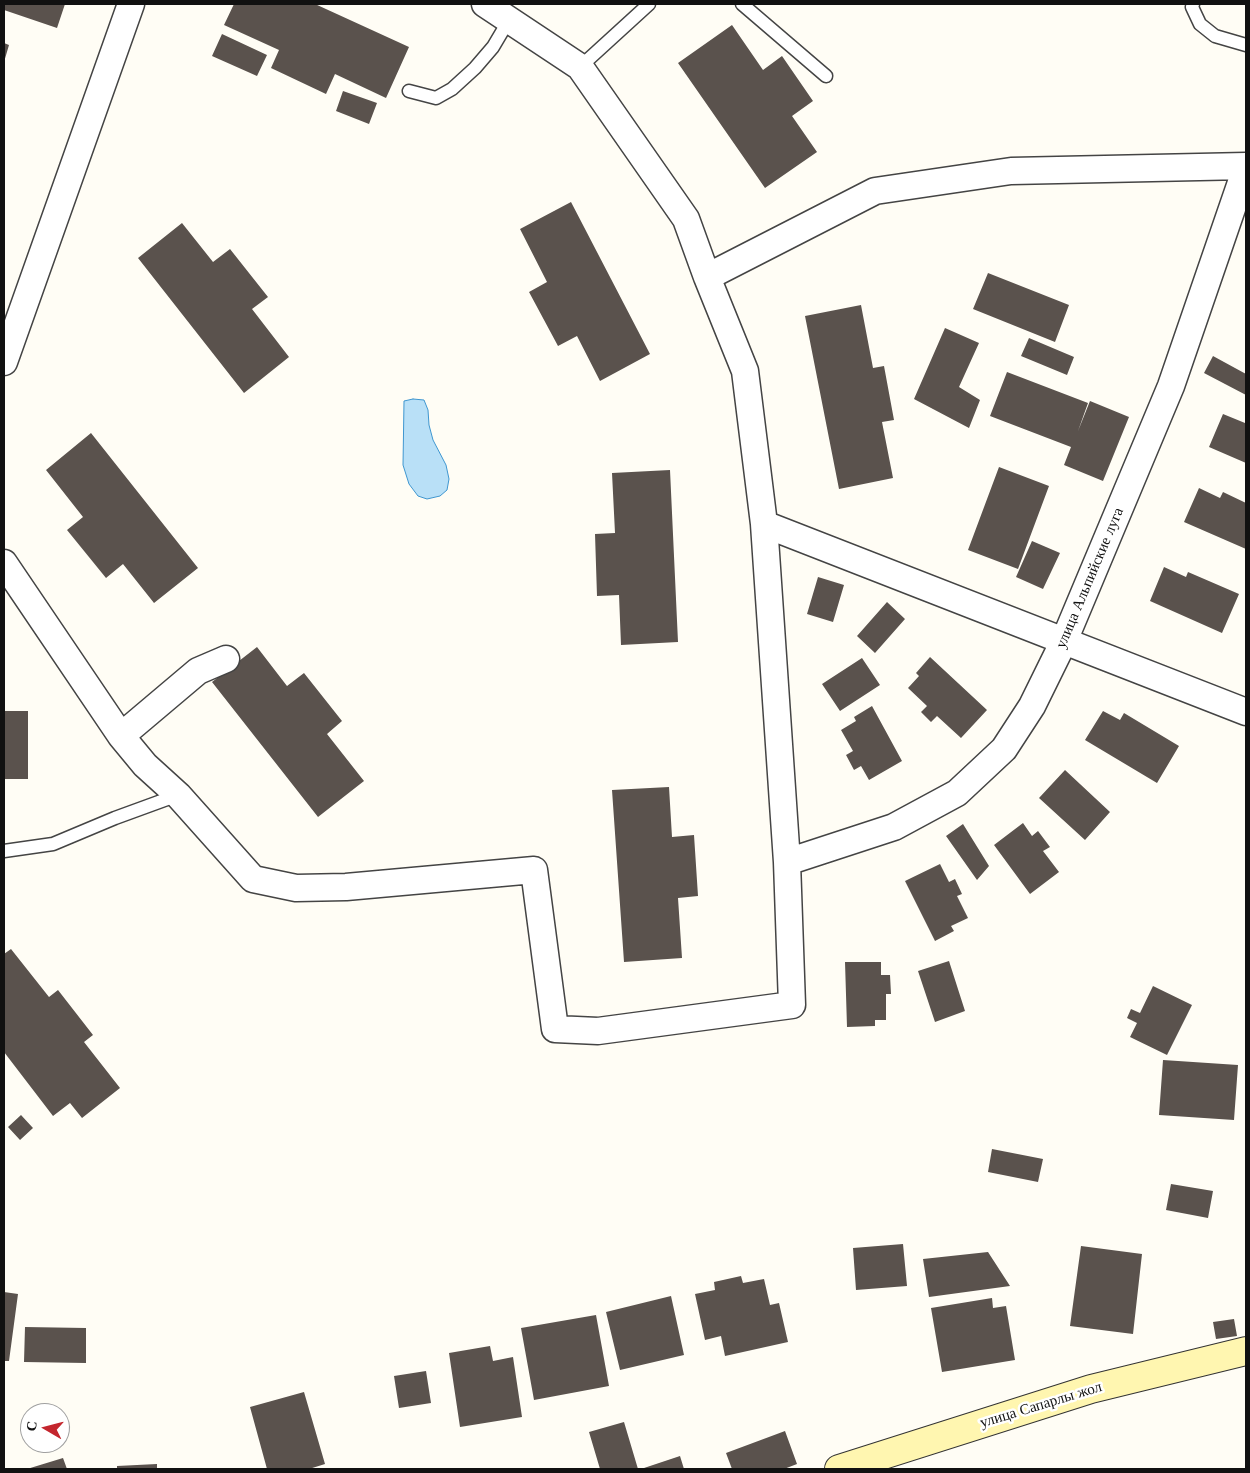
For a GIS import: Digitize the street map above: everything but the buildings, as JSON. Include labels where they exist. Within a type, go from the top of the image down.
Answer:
[{"type":"street","points":[[4,362],[131,4]]},
{"type":"street","points":[[4,563],[121,736],[145,765],[178,795],[253,879],[296,888],[346,888],[534,870],[556,1029],[598,1031],[792,1005],[788,862],[764,524],[745,371],[686,219],[580,67],[485,4]]},
{"type":"street","points":[[707,277],[875,191],[1011,171],[1246,167]]},
{"type":"street","name":"улица Альпийские луга","points":[[788,862],[894,827],[957,792],[1004,749],[1032,706],[1064,641],[1171,386],[1246,167]]},
{"type":"street","points":[[764,524],[1246,712]]},
{"type":"street","points":[[121,736],[198,671],[226,659]]},
{"type":"street","name":"улица Сапарлы жол","points":[[839,1469],[1090,1389],[1246,1351]]},
{"type":"lane","points":[[580,67],[649,4]]},
{"type":"lane","points":[[742,4],[826,76]]},
{"type":"lane","points":[[1193,4],[1192,7],[1200,24],[1215,36],[1246,45]]},
{"type":"lane","points":[[409,92],[436,98],[452,89],[475,68],[492,47],[509,20]]},
{"type":"lane","points":[[4,851],[53,844],[115,818],[178,795]]},
{"type":"water","points":[[413,399],[424,400],[428,410],[433,440],[446,465],[449,479],[447,490],[440,496],[427,499],[418,496],[409,484],[403,465],[404,401]]}]
